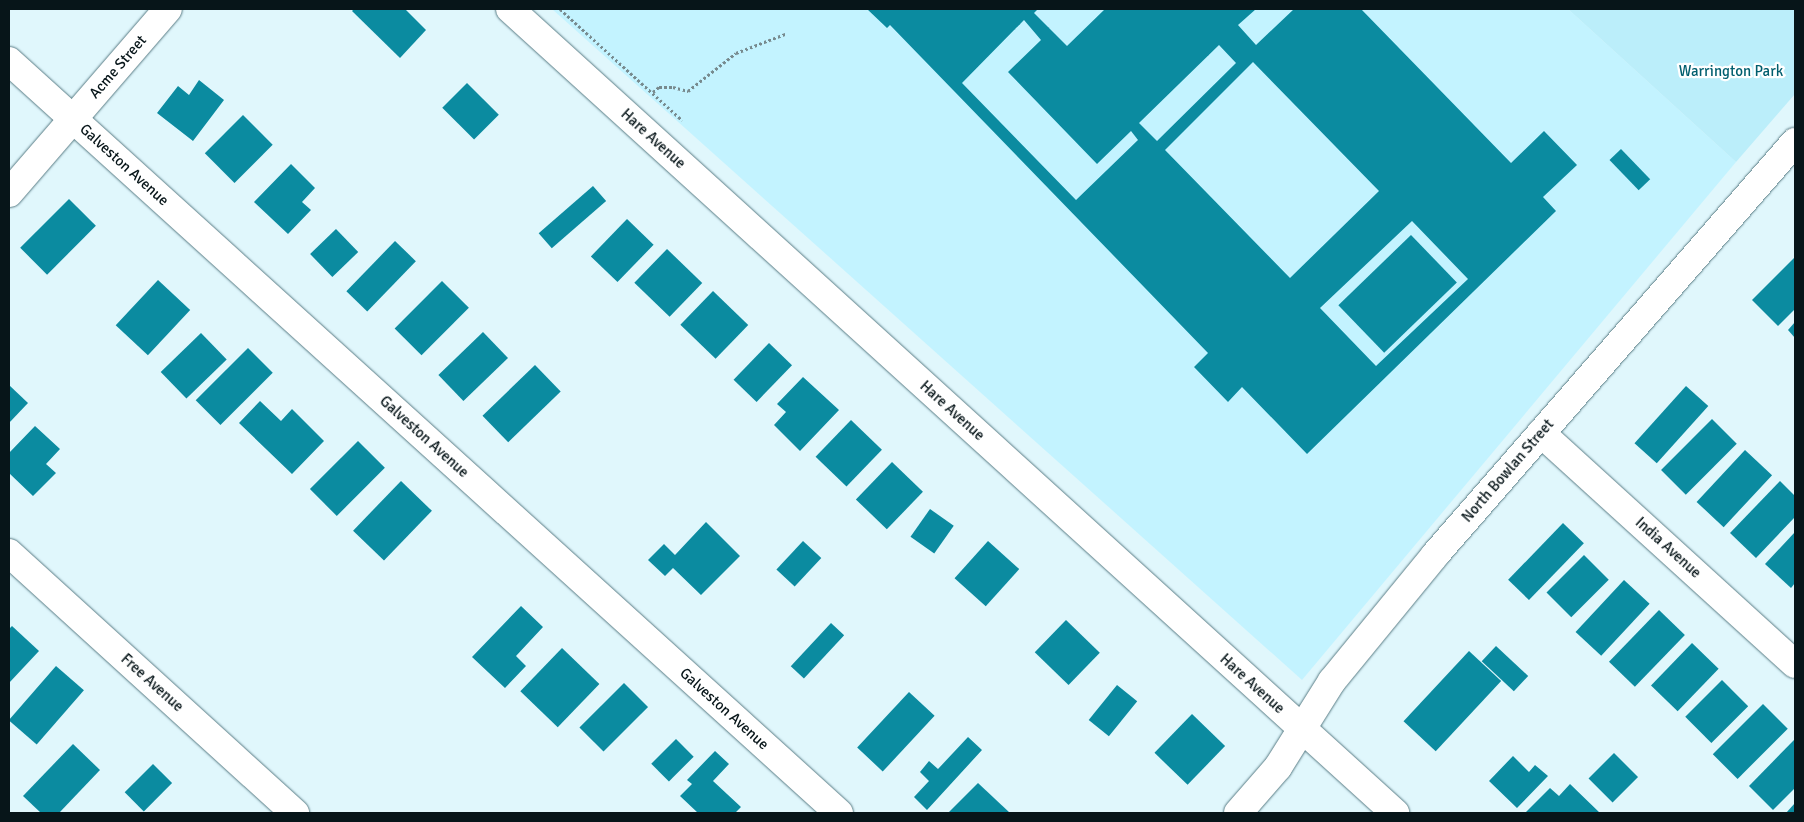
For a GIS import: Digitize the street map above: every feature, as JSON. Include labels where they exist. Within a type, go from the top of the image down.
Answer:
[{"type":"street","name":"Acme Street","points":[[9,192],[168,9]]},
{"type":"street","name":"Hare Avenue","points":[[510,9],[1395,813]]},
{"type":"street","name":"Galveston Avenue","points":[[9,61],[839,813]]},
{"type":"street","name":"North Bowlan Street","points":[[1238,813],[1278,767],[1344,666],[1435,555],[1541,433],[1790,158]]},
{"type":"street","name":"India Avenue","points":[[1541,433],[1795,664]]},
{"type":"street","name":"Free Avenue","points":[[9,553],[296,813]]},
{"type":"path","points":[[560,9],[682,120]]},
{"type":"path","points":[[653,92],[659,87],[673,87],[688,91],[736,53],[785,34]]},
{"type":"shaded area","points":[[552,9],[1568,9],[1736,162],[1302,680]]},
{"type":"green space","name":"Warrington Park","points":[[1568,9],[1795,9],[1795,94],[1736,162]]},
{"type":"building","points":[[354,9],[405,9],[426,30],[400,58],[352,11]]},
{"type":"building","points":[[867,9],[1038,9],[1034,13],[1067,46],[1105,9],[1256,9],[1238,25],[1256,45],[1294,9],[1361,9],[1511,163],[1544,131],[1577,165],[1543,197],[1556,211],[1307,454],[1242,387],[1228,402],[1194,367],[1208,353],[890,25],[887,28]],"holes":[[[1024,20],[1041,40],[1008,72],[1097,164],[1131,131],[1138,140],[1076,200],[962,83]],[[1219,45],[1236,63],[1157,141],[1139,123]],[[1253,62],[1379,191],[1290,278],[1165,150]],[[1412,221],[1468,279],[1376,366],[1320,308]]]},
{"type":"building","points":[[199,80],[224,100],[193,141],[157,113],[178,86],[189,95]]},
{"type":"building","points":[[467,83],[499,115],[474,140],[442,108]]},
{"type":"building","points":[[243,115],[273,145],[235,183],[205,153]]},
{"type":"building","points":[[1621,149],[1650,179],[1639,190],[1609,160]]},
{"type":"building","points":[[291,164],[315,188],[302,202],[311,210],[288,234],[254,202]]},
{"type":"building","points":[[593,186],[606,201],[552,248],[539,233]]},
{"type":"building","points":[[69,199],[96,226],[47,275],[20,248]]},
{"type":"building","points":[[627,219],[654,245],[617,282],[591,256]]},
{"type":"building","points":[[336,229],[358,252],[332,277],[310,254]]},
{"type":"building","points":[[1411,235],[1457,282],[1384,353],[1338,305]]},
{"type":"building","points":[[395,241],[416,261],[367,311],[346,291]]},
{"type":"building","points":[[667,249],[702,283],[670,317],[634,283]]},
{"type":"building","points":[[1795,257],[1795,309],[1778,326],[1752,300]]},
{"type":"building","points":[[158,280],[190,310],[148,355],[116,325]]},
{"type":"building","points":[[442,281],[469,308],[421,355],[395,328]]},
{"type":"building","points":[[713,291],[748,325],[716,359],[680,325]]},
{"type":"building","points":[[1795,322],[1795,338],[1788,330]]},
{"type":"building","points":[[483,332],[508,358],[463,401],[438,375]]},
{"type":"building","points":[[201,333],[227,360],[186,399],[161,372]]},
{"type":"building","points":[[769,343],[792,365],[757,402],[734,380]]},
{"type":"building","points":[[248,348],[273,373],[220,425],[196,400]]},
{"type":"building","points":[[535,365],[561,392],[508,442],[482,416]]},
{"type":"building","points":[[803,377],[839,410],[800,451],[774,425],[786,412],[777,404]]},
{"type":"building","points":[[9,385],[28,403],[9,423]]},
{"type":"building","points":[[1686,386],[1708,406],[1657,463],[1634,443]]},
{"type":"building","points":[[260,401],[281,421],[292,409],[324,441],[292,474],[239,423]]},
{"type":"building","points":[[1712,419],[1737,444],[1686,495],[1661,470]]},
{"type":"building","points":[[851,420],[882,450],[847,487],[816,457]]},
{"type":"building","points":[[35,426],[60,449],[46,464],[56,473],[33,496],[9,473],[9,453]]},
{"type":"building","points":[[358,441],[385,468],[337,516],[310,489]]},
{"type":"building","points":[[1745,450],[1772,475],[1724,527],[1697,502]]},
{"type":"building","points":[[892,462],[923,492],[887,529],[856,499]]},
{"type":"building","points":[[401,481],[432,511],[384,561],[353,531]]},
{"type":"building","points":[[1780,481],[1795,496],[1795,517],[1756,558],[1730,533]]},
{"type":"building","points":[[930,509],[954,526],[934,553],[910,537]]},
{"type":"building","points":[[706,522],[740,556],[701,595],[673,568],[665,576],[648,560],[664,544],[675,555]]},
{"type":"building","points":[[1563,523],[1584,543],[1529,600],[1508,580]]},
{"type":"building","points":[[1795,532],[1795,583],[1791,588],[1765,564]]},
{"type":"building","points":[[803,541],[821,558],[795,587],[776,570]]},
{"type":"building","points":[[988,541],[1019,569],[986,606],[955,578]]},
{"type":"building","points":[[1584,555],[1609,580],[1571,617],[1547,592]]},
{"type":"building","points":[[1624,580],[1650,604],[1601,656],[1576,632]]},
{"type":"building","points":[[521,606],[543,627],[516,656],[526,666],[505,688],[472,657]]},
{"type":"building","points":[[1659,610],[1685,635],[1635,687],[1609,662]]},
{"type":"building","points":[[1066,620],[1100,653],[1069,685],[1035,652]]},
{"type":"building","points":[[831,623],[844,635],[804,678],[791,666]]},
{"type":"building","points":[[12,626],[39,651],[9,683],[9,629]]},
{"type":"building","points":[[1692,643],[1719,669],[1678,711],[1651,685]]},
{"type":"building","points":[[1496,646],[1528,676],[1514,691],[1482,661]]},
{"type":"building","points":[[562,648],[599,684],[558,727],[520,691]]},
{"type":"building","points":[[1469,651],[1501,681],[1436,751],[1404,721]]},
{"type":"building","points":[[56,666],[84,690],[37,745],[9,720]]},
{"type":"building","points":[[1722,680],[1748,706],[1711,743],[1685,717]]},
{"type":"building","points":[[624,683],[648,707],[603,752],[579,728]]},
{"type":"building","points":[[1117,685],[1137,701],[1109,736],[1089,720]]},
{"type":"building","points":[[909,692],[935,716],[883,771],[857,748]]},
{"type":"building","points":[[1763,704],[1788,729],[1738,779],[1713,754]]},
{"type":"building","points":[[1192,714],[1225,746],[1188,785],[1154,753]]},
{"type":"building","points":[[968,737],[982,750],[927,810],[914,797],[929,781],[920,772],[929,761],[938,769]]},
{"type":"building","points":[[676,739],[694,757],[669,781],[651,764]]},
{"type":"building","points":[[1795,739],[1795,788],[1773,810],[1749,786]]},
{"type":"building","points":[[73,744],[100,770],[59,813],[41,813],[23,796]]},
{"type":"building","points":[[715,751],[729,764],[713,781],[741,807],[735,813],[698,813],[680,796],[692,784],[687,780]]},
{"type":"building","points":[[1614,753],[1638,777],[1613,802],[1589,778]]},
{"type":"building","points":[[1513,756],[1529,772],[1535,765],[1548,776],[1517,808],[1489,781]]},
{"type":"building","points":[[153,764],[172,783],[144,811],[125,792]]},
{"type":"building","points":[[978,783],[1010,813],[948,813]]},
{"type":"building","points":[[1570,784],[1600,813],[1525,813],[1550,788],[1559,796]]},
{"type":"building","points":[[1795,803],[1795,813],[1786,813]]}]
